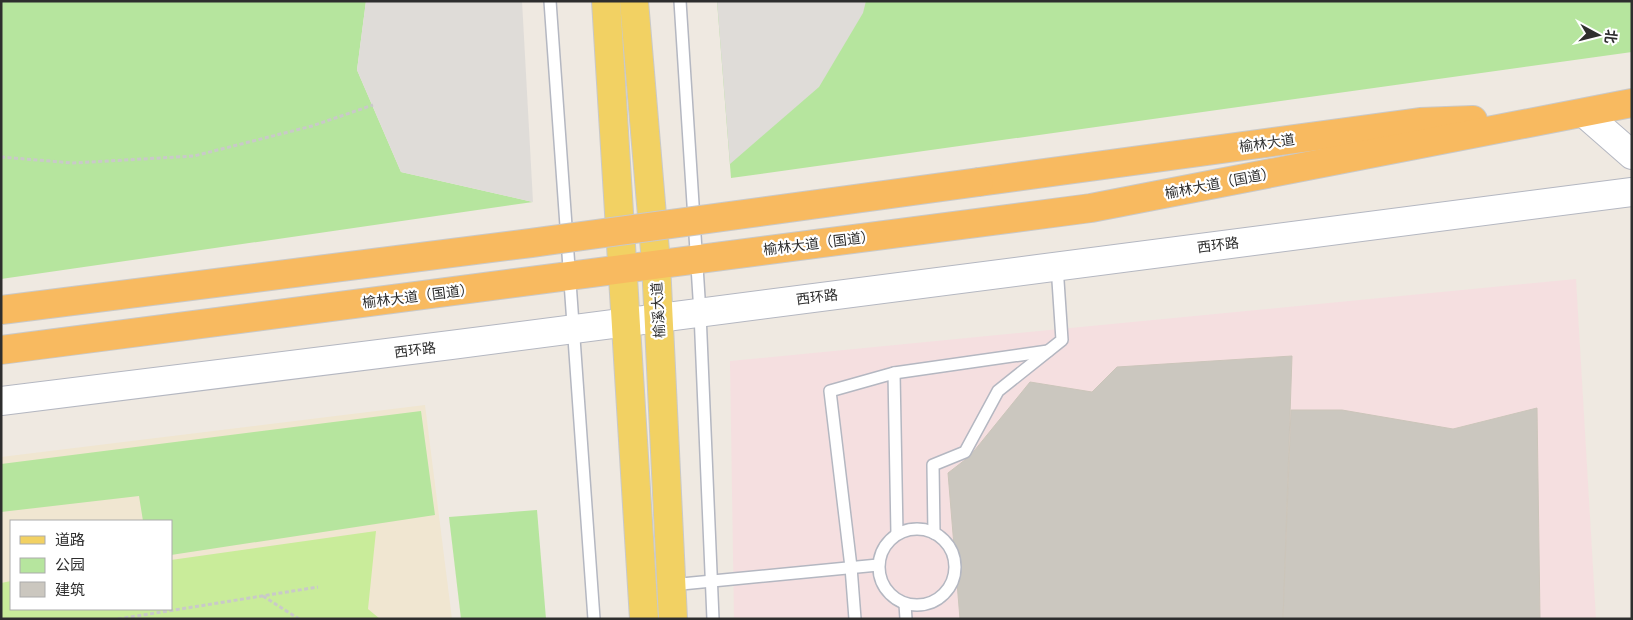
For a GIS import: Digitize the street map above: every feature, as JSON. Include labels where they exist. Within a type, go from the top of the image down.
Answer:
[{"type":"highway","name":"榆林大道（国道）","points":[[1,350],[623,267],[1091,208],[1632,104]]},
{"type":"highway","name":"榆林大道","points":[[1,310],[530,243],[1420,122],[1556,118]]},
{"type":"main road","points":[[606,1],[644,619]]},
{"type":"main road","name":"榆溪大道","points":[[634,1],[656,263],[673,619]]},
{"type":"main road","points":[[1584,113],[1632,156]]},
{"type":"main road","name":"西环路","points":[[1,401],[626,323],[1632,192]]},
{"type":"lane","points":[[550,1],[594,619]]},
{"type":"lane","points":[[680,1],[700,313],[713,619]]},
{"type":"lane","points":[[934,533],[933,465],[965,452],[998,391],[1062,340],[1057,266]]},
{"type":"lane","points":[[855,619],[851,567],[830,391],[894,373],[1049,351]]},
{"type":"lane","points":[[894,373],[897,534]]},
{"type":"lane","points":[[922,529],[934,533],[944,540],[951,551],[954,563],[952,581],[941,597],[930,603],[918,606],[905,604],[894,598],[885,589],[880,578],[878,565],[884,548],[897,534],[909,530],[922,529]]},
{"type":"lane","points":[[672,585],[878,565]]},
{"type":"lane","points":[[905,604],[906,619]]},
{"type":"path","points":[[1,157],[73,163],[194,156],[312,126],[372,105]]},
{"type":"path","points":[[118,619],[318,587]]},
{"type":"path","points":[[263,596],[299,619]]},
{"type":"shaded area","points":[[366,1],[522,1],[533,202],[401,172],[357,70]]},
{"type":"shaded area","points":[[717,1],[866,1],[863,13],[819,87],[730,164]]},
{"type":"shaded area","points":[[1576,279],[1596,619],[734,619],[730,361]]},
{"type":"shaded area","points":[[425,405],[452,619],[1,619],[1,457]]},
{"type":"green space","points":[[1,1],[366,1],[357,70],[401,172],[533,202],[1,279]]},
{"type":"green space","points":[[717,1],[1632,1],[1632,52],[731,178]]},
{"type":"green space","points":[[421,411],[435,515],[172,555],[172,520],[143,520],[139,496],[1,512],[1,464]]},
{"type":"green space","points":[[537,510],[546,619],[461,619],[449,517]]},
{"type":"green space","points":[[376,531],[368,609],[380,619],[1,619],[1,583],[10,581],[10,610],[172,610],[172,560]]},
{"type":"building","points":[[1292,356],[1283,619],[960,619],[948,473],[970,456],[1030,382],[1092,392],[1117,367]]},
{"type":"building","points":[[1537,408],[1540,619],[1283,619],[1291,410],[1342,410],[1453,429]]}]
